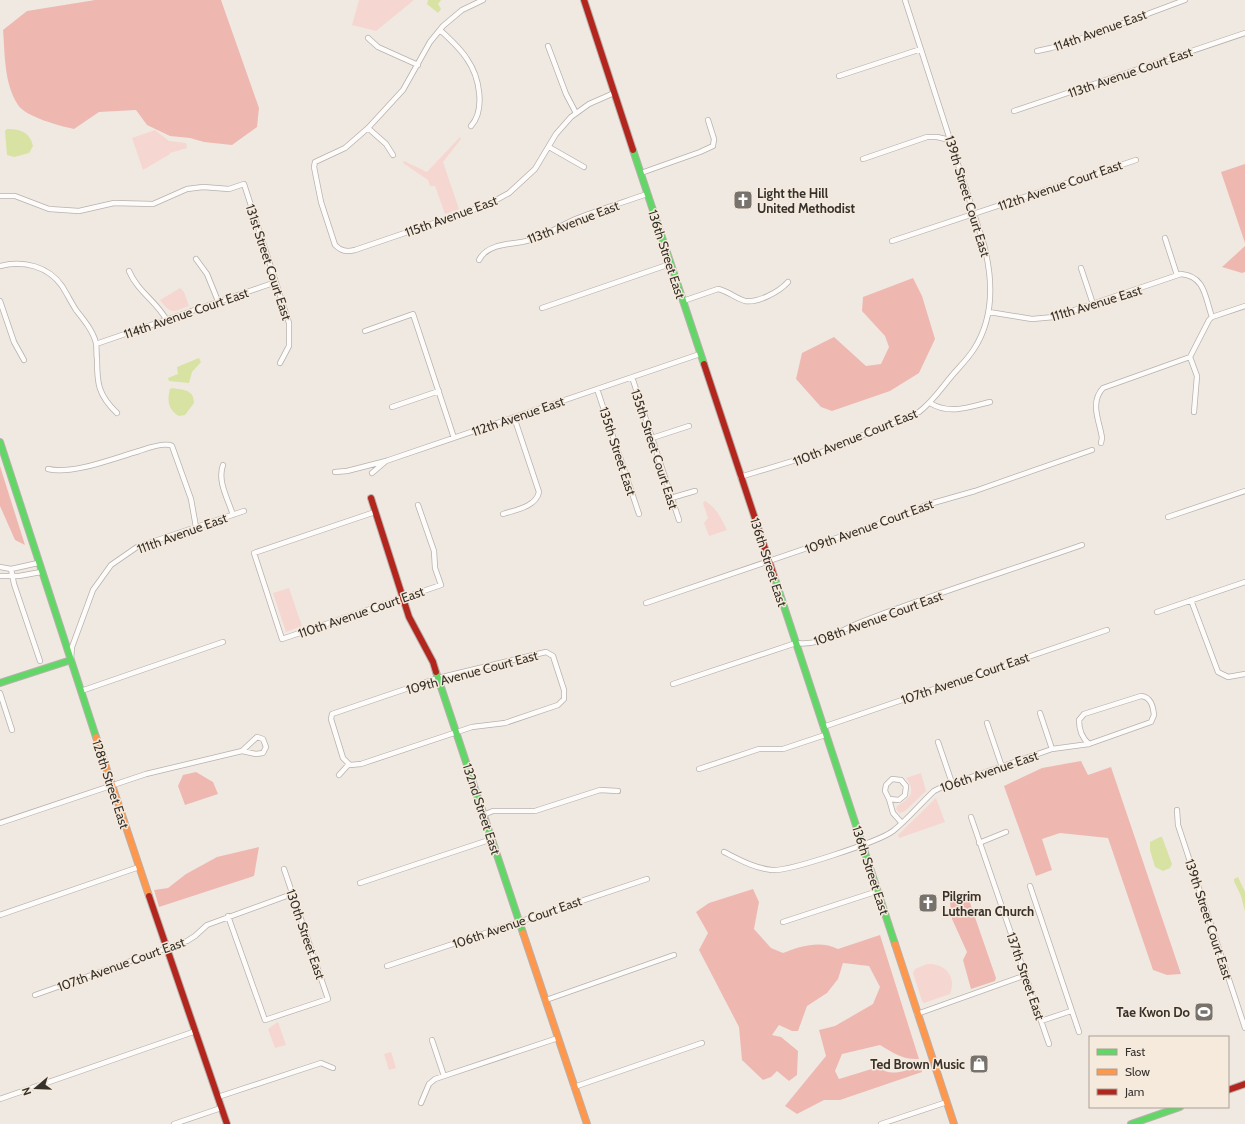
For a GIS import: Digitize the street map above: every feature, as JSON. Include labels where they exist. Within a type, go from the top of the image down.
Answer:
[{"type":"street","points":[[393,155],[386,144],[368,128],[403,90],[430,42],[440,30],[462,10],[483,0]]},
{"type":"street","name":"136th Street East","points":[[584,0],[954,1124]]},
{"type":"street","name":"139th Street Court East","points":[[905,0],[974,214],[988,261],[990,284],[989,312],[985,326],[973,350],[930,403]]},
{"type":"street","name":"114th Avenue East","points":[[1037,50],[1051,48],[1086,37],[1185,0]]},
{"type":"street","points":[[440,30],[464,54],[472,68],[479,96],[477,117],[471,126]]},
{"type":"street","name":"113th Avenue Court East","points":[[1014,111],[1245,33]]},
{"type":"street","points":[[368,38],[378,47],[418,65]]},
{"type":"street","points":[[548,46],[566,94],[576,113]]},
{"type":"street","points":[[839,76],[920,49]]},
{"type":"street","name":"115th Avenue East","points":[[368,128],[345,148],[315,162],[314,166],[321,202],[335,245],[341,250],[355,250],[500,199],[527,179],[542,160],[560,129],[576,113],[589,104],[614,94]]},
{"type":"street","points":[[640,173],[713,146],[714,139],[708,120]]},
{"type":"street","points":[[863,159],[927,137],[937,136],[950,140]]},
{"type":"street","points":[[549,147],[584,167]]},
{"type":"street","name":"112th Avenue Court East","points":[[892,241],[1136,160]]},
{"type":"street","name":"131st Street Court East","points":[[0,196],[15,196],[49,208],[79,211],[114,203],[153,204],[187,189],[203,187],[229,189],[244,184],[290,330],[289,346],[280,363]]},
{"type":"street","name":"113th Avenue East","points":[[479,260],[481,254],[504,244],[540,237],[558,230],[578,218],[648,194]]},
{"type":"street","points":[[1165,238],[1177,275],[1190,275],[1198,279],[1212,317]]},
{"type":"street","points":[[196,259],[207,274],[218,302]]},
{"type":"street","points":[[0,266],[23,263],[42,269],[52,275],[62,286],[70,301],[86,322],[96,344],[96,375],[98,386],[105,400],[117,413]]},
{"type":"street","points":[[542,308],[670,264]]},
{"type":"street","points":[[1081,268],[1093,304]]},
{"type":"street","points":[[130,271],[141,291],[155,302],[166,319]]},
{"type":"street","name":"111th Avenue East","points":[[989,312],[1032,319],[1043,319],[1069,312],[1177,275]]},
{"type":"street","name":"114th Avenue Court East","points":[[96,344],[276,282]]},
{"type":"street","points":[[683,301],[718,289],[743,300],[750,301],[772,295],[783,288],[788,282]]},
{"type":"street","points":[[0,301],[14,342],[24,360]]},
{"type":"street","points":[[1101,443],[1102,438],[1095,402],[1098,394],[1106,386],[1190,357],[1212,317],[1245,306]]},
{"type":"street","points":[[365,331],[413,314],[454,438]]},
{"type":"street","name":"112th Avenue East","points":[[334,472],[347,471],[376,462],[386,461],[700,354]]},
{"type":"street","points":[[1190,357],[1196,376],[1194,412]]},
{"type":"street","name":"135th Street Court East","points":[[632,377],[678,520]]},
{"type":"street","name":"135th Street East","points":[[597,389],[639,514]]},
{"type":"street","points":[[392,407],[439,391]]},
{"type":"street","name":"110th Avenue Court East","points":[[740,477],[819,453],[855,437],[912,416],[930,403],[940,409],[949,410],[990,402]]},
{"type":"street","points":[[503,514],[525,506],[536,500],[539,492],[514,418]]},
{"type":"street","points":[[652,438],[689,426]]},
{"type":"street","name":"128th Street East","points":[[0,442],[111,785],[227,1124]]},
{"type":"street","points":[[48,469],[59,470],[75,468],[150,448],[170,445],[172,446],[191,498],[196,527]]},
{"type":"street","name":"109th Avenue Court East","points":[[646,603],[768,560],[787,555],[910,513],[926,505],[975,491],[1092,450]]},
{"type":"street","points":[[372,473],[386,461]]},
{"type":"street","points":[[223,465],[220,473],[221,479],[233,514]]},
{"type":"street","points":[[671,498],[695,491]]},
{"type":"street","points":[[1168,517],[1245,491]]},
{"type":"street","name":"132nd Street East","points":[[371,498],[410,617],[427,649],[438,678],[586,1124]]},
{"type":"street","name":"110th Avenue Court East","points":[[375,512],[254,553],[282,639],[441,585],[435,568],[434,551],[418,504]]},
{"type":"street","name":"111th Avenue East","points":[[71,660],[72,647],[93,590],[111,565],[137,547],[244,511]]},
{"type":"street","name":"108th Avenue Court East","points":[[673,684],[796,643],[804,644],[830,638],[860,622],[1082,545]]},
{"type":"street","points":[[0,567],[11,569],[38,563]]},
{"type":"street","points":[[11,569],[12,577],[40,661]]},
{"type":"street","points":[[0,576],[12,577],[41,572]]},
{"type":"street","points":[[1157,612],[1245,582]]},
{"type":"street","points":[[1191,600],[1215,668],[1223,676],[1231,678],[1245,674]]},
{"type":"street","name":"107th Avenue Court East","points":[[823,727],[1107,630]]},
{"type":"street","points":[[81,691],[223,642]]},
{"type":"street","name":"109th Avenue Court East","points":[[349,764],[343,758],[332,726],[331,716],[438,678],[546,652],[553,656],[564,690],[564,699],[558,705],[516,720],[479,726],[456,733]]},
{"type":"street","points":[[0,684],[71,660]]},
{"type":"street","points":[[0,693],[12,730]]},
{"type":"street","name":"106th Avenue East","points":[[724,852],[755,868],[774,871],[794,868],[887,835],[934,791],[952,783],[1052,749],[1089,744],[1151,722],[1154,715],[1149,700],[1146,696],[1141,696],[1084,714],[1079,720],[1080,728],[1084,738],[1089,744]]},
{"type":"street","points":[[1040,713],[1052,749]]},
{"type":"street","points":[[987,723],[1002,767]]},
{"type":"street","points":[[339,775],[349,764],[361,764],[456,733]]},
{"type":"street","points":[[699,769],[759,749],[783,749],[826,735]]},
{"type":"street","points":[[0,823],[148,773],[242,751],[256,754],[262,753],[266,747],[263,739],[257,737],[242,751]]},
{"type":"street","points":[[938,742],[952,783]]},
{"type":"street","points":[[889,798],[896,800],[903,797],[906,790],[903,782],[895,779],[887,782],[885,791],[889,798],[893,813],[901,822]]},
{"type":"street","points":[[484,815],[493,811],[535,811],[600,790],[618,790]]},
{"type":"street","name":"139th Street Court East","points":[[1177,810],[1178,825],[1245,1028]]},
{"type":"street","name":"137th Street East","points":[[971,818],[997,898],[1004,909],[1049,1044]]},
{"type":"street","points":[[979,843],[1006,832]]},
{"type":"street","points":[[360,883],[492,839]]},
{"type":"street","points":[[0,914],[139,867]]},
{"type":"street","name":"130th Street East","points":[[228,916],[265,1020],[328,999],[284,869]]},
{"type":"street","name":"106th Avenue Court East","points":[[387,966],[647,879]]},
{"type":"street","points":[[1030,886],[1078,1032]]},
{"type":"street","points":[[783,922],[878,892]]},
{"type":"street","name":"107th Avenue Court East","points":[[35,995],[168,948],[195,936],[207,925],[228,916],[292,894]]},
{"type":"street","points":[[546,1000],[674,955]]},
{"type":"street","points":[[917,1014],[1026,975]]},
{"type":"street","points":[[1041,1021],[1071,1011]]},
{"type":"street","points":[[0,1099],[196,1031]]},
{"type":"street","points":[[421,1103],[433,1080],[558,1038]]},
{"type":"street","points":[[432,1040],[444,1076]]},
{"type":"street","points":[[574,1087],[702,1043]]},
{"type":"street","points":[[218,1097],[321,1063],[333,1068]]},
{"type":"street","points":[[1229,1090],[1245,1084]]},
{"type":"street","points":[[881,1124],[947,1102]]},
{"type":"street","points":[[174,1124],[221,1108]]},
{"type":"street","points":[[1131,1124],[1177,1108]]},
{"type":"shaded area","points":[[95,0],[221,0],[259,108],[257,127],[232,145],[170,136],[147,125],[136,110],[99,112],[74,129],[60,126],[36,117],[22,109],[18,105],[10,88],[5,59],[3,30],[27,11]]},
{"type":"shaded area","points":[[359,0],[414,0],[376,31],[352,25]]},
{"type":"shaded area","points":[[428,0],[441,0],[438,4],[441,9],[438,13],[427,4]]},
{"type":"shaded area","points":[[7,129],[24,132],[30,137],[33,146],[29,153],[14,157],[7,155],[5,131]]},
{"type":"shaded area","points":[[155,130],[169,141],[186,143],[187,148],[170,153],[143,170],[132,138]]},
{"type":"shaded area","points":[[460,137],[461,139],[443,162],[459,209],[445,214],[435,186],[430,186],[428,180],[403,163],[404,161],[427,172]]},
{"type":"shaded area","points":[[1245,164],[1245,243],[1221,172]]},
{"type":"shaded area","points":[[1245,246],[1245,272],[1242,273],[1222,267]]},
{"type":"shaded area","points":[[913,278],[922,296],[935,339],[919,373],[890,391],[832,411],[821,407],[796,379],[802,353],[834,337],[866,366],[881,364],[889,347],[885,336],[862,311],[863,297]]},
{"type":"shaded area","points":[[180,288],[184,292],[189,306],[176,311],[170,310],[160,300]]},
{"type":"shaded area","points":[[199,358],[201,362],[192,372],[189,383],[169,381],[168,378],[178,374],[177,367]]},
{"type":"shaded area","points":[[172,388],[187,391],[194,398],[194,403],[185,415],[179,416],[175,414],[169,404],[170,389]]},
{"type":"shaded area","points":[[0,466],[25,545],[15,540],[0,506]]},
{"type":"shaded area","points":[[705,501],[716,510],[727,530],[709,536],[704,523],[708,518],[703,503]]},
{"type":"shaded area","points":[[289,588],[302,626],[286,632],[273,593]]},
{"type":"shaded area","points":[[1081,761],[1088,775],[1111,767],[1181,974],[1167,975],[1153,970],[1108,838],[1060,833],[1042,839],[1052,870],[1036,876],[1004,786],[1042,768]]},
{"type":"shaded area","points":[[196,772],[213,782],[218,794],[185,805],[178,786],[183,775]]},
{"type":"shaded area","points":[[921,773],[926,791],[905,811],[900,813],[896,809],[897,806],[908,798],[911,791],[911,787],[906,778]]},
{"type":"shaded area","points":[[936,798],[945,822],[899,838],[898,835]]},
{"type":"shaded area","points":[[1162,837],[1172,864],[1170,868],[1163,871],[1155,867],[1150,850],[1150,842]]},
{"type":"shaded area","points":[[259,847],[254,876],[159,907],[154,890],[168,888],[186,874],[217,857]]},
{"type":"shaded area","points":[[1238,877],[1245,892],[1245,911],[1241,896],[1234,881],[1234,879]]},
{"type":"shaded area","points":[[753,889],[759,902],[754,929],[771,948],[783,953],[804,946],[817,944],[831,946],[838,949],[880,935],[919,1059],[903,1057],[880,1045],[842,1054],[835,1071],[839,1079],[878,1067],[893,1073],[921,1066],[922,1072],[840,1100],[824,1100],[797,1114],[785,1106],[826,1056],[819,1030],[835,1026],[873,1004],[880,987],[869,966],[843,963],[838,979],[827,993],[807,1006],[798,1031],[792,1031],[779,1025],[772,1035],[781,1037],[798,1051],[797,1075],[789,1081],[777,1071],[771,1077],[763,1080],[742,1060],[739,1027],[699,950],[708,933],[696,912],[709,903]]},
{"type":"shaded area","points":[[965,895],[968,897],[996,978],[995,981],[971,989],[963,960],[967,952],[952,919],[950,902]]},
{"type":"shaded area","points":[[927,964],[933,964],[944,968],[951,976],[952,988],[950,994],[924,1003],[913,973],[915,969]]},
{"type":"shaded area","points":[[278,1022],[286,1045],[275,1048],[268,1029]]},
{"type":"shaded area","points":[[391,1052],[396,1068],[389,1070],[384,1054]]},
{"type":"traffic: fast","points":[[633,150],[704,364]]},
{"type":"traffic: fast","points":[[0,442],[96,737]]},
{"type":"traffic: fast","points":[[775,579],[895,944]]},
{"type":"traffic: fast","points":[[0,683],[71,660]]},
{"type":"traffic: fast","points":[[436,672],[523,933]]},
{"type":"traffic: fast","points":[[1131,1124],[1177,1108]]},
{"type":"traffic: slow","points":[[96,737],[149,896]]},
{"type":"traffic: slow","points":[[523,933],[587,1124]]},
{"type":"traffic: slow","points":[[895,944],[954,1124]]},
{"type":"traffic: jam","points":[[584,0],[633,150]]},
{"type":"traffic: jam","points":[[704,364],[775,579]]},
{"type":"traffic: jam","points":[[371,498],[409,617],[433,662],[436,672]]},
{"type":"traffic: jam","points":[[149,896],[227,1124]]},
{"type":"traffic: jam","points":[[1229,1090],[1245,1084]]},
{"type":"place","name":"Light the Hill United Methodist","points":[[743,200]]},
{"type":"place","name":"Pilgrim Lutheran Church","points":[[928,903]]},
{"type":"place","name":"Tae Kwon Do","points":[[1204,1012]]},
{"type":"place","name":"Ted Brown Music","points":[[979,1064]]}]
